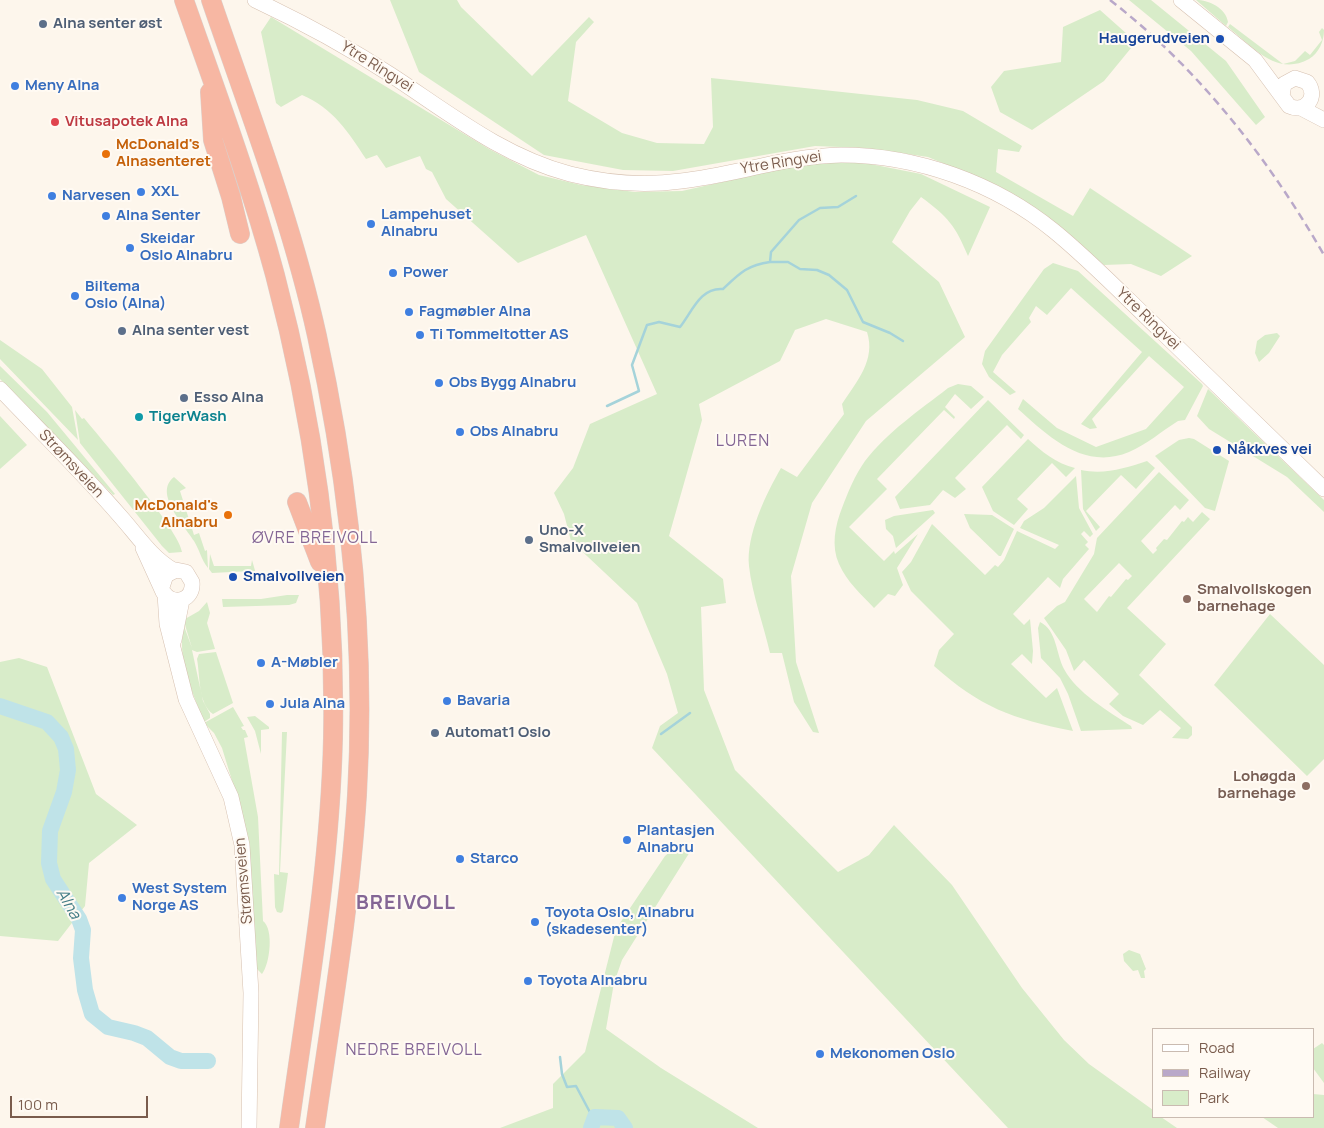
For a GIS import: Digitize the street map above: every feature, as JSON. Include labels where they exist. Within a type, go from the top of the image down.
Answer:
[{"type":"highway","points":[[184,0],[210,73],[274,271],[290,338],[315,469],[328,586],[333,706],[328,827],[319,920],[289,1128]]},
{"type":"highway","points":[[211,0],[279,200],[306,293],[330,399],[350,538],[358,665],[357,793],[341,956],[315,1128]]},
{"type":"highway","points":[[210,73],[213,140],[231,197],[240,234]]},
{"type":"highway","points":[[297,502],[328,586]]},
{"type":"main road","points":[[1181,0],[1255,60],[1291,79],[1299,78],[1307,82],[1312,95],[1324,109]]},
{"type":"main road","name":"Ytre Ringvei","points":[[257,1],[360,56],[502,147],[542,165],[567,173],[611,182],[663,183],[704,178],[791,159],[848,156],[876,158],[933,168],[990,190],[1027,211],[1074,248],[1324,489]]},
{"type":"main road","points":[[1255,60],[1289,106],[1301,108],[1324,120]]},
{"type":"main road","points":[[1282,96],[1282,88],[1291,79]]},
{"type":"main road","points":[[1301,108],[1308,104],[1312,95]]},
{"type":"main road","name":"Strømsveien","points":[[0,389],[121,517],[140,541],[159,560],[173,570]]},
{"type":"main road","name":"Strømsveien","points":[[140,541],[163,591],[167,624],[180,676],[191,711],[231,797],[242,845],[251,993],[249,1128]]},
{"type":"main road","points":[[173,570],[186,572],[192,582],[191,592],[182,600],[174,601],[163,591],[163,578],[173,570]]},
{"type":"main road","name":"Strømsveien","points":[[174,647],[182,600]]},
{"type":"green space","points":[[390,0],[457,0],[461,7],[532,76],[589,17],[594,22],[576,42],[568,101],[622,133],[657,143],[704,144],[713,127],[711,78],[917,100],[963,111],[1022,146],[1019,152],[998,149],[996,172],[1073,216],[1090,188],[1192,256],[1161,276],[1131,264],[1104,265],[1044,215],[978,178],[928,157],[866,148],[815,146],[673,171],[623,170],[544,155],[419,72]]},
{"type":"green space","points":[[1129,0],[1151,0],[1226,61],[1265,117],[1256,125],[1191,51]]},
{"type":"green space","points":[[1196,0],[1206,1],[1220,9],[1227,17],[1228,22],[1226,26]]},
{"type":"green space","points":[[1100,10],[1136,42],[1104,81],[1032,130],[1000,112],[991,87],[1004,71],[1061,62],[1063,27]]},
{"type":"green space","points":[[271,17],[489,149],[539,175],[581,185],[635,192],[682,191],[803,164],[860,162],[921,174],[990,207],[968,256],[950,222],[921,197],[910,211],[892,242],[939,282],[965,337],[866,421],[812,503],[791,576],[796,662],[819,733],[813,732],[794,702],[782,653],[770,653],[753,588],[749,554],[758,515],[781,468],[797,477],[844,414],[842,404],[864,370],[867,361],[869,342],[867,332],[826,319],[795,330],[780,361],[699,404],[702,420],[669,536],[723,579],[726,603],[701,607],[704,690],[735,770],[838,872],[869,855],[894,825],[952,885],[1022,988],[1064,1040],[1089,1064],[1152,1109],[1152,1118],[1162,1118],[1177,1128],[1008,1128],[652,748],[660,726],[678,713],[667,674],[637,603],[571,541],[564,514],[554,493],[573,468],[590,424],[657,394],[586,235],[518,263],[446,199],[432,172],[426,169],[420,156],[386,168],[377,155],[366,159],[339,122],[313,100],[302,95],[281,107],[276,103],[261,32]]},
{"type":"green space","points":[[1230,24],[1282,63],[1275,62],[1255,50],[1228,27]]},
{"type":"green space","points":[[1322,28],[1324,30],[1323,38],[1320,46],[1313,56],[1297,64],[1284,64],[1295,61],[1305,51],[1310,55],[1322,40],[1319,32]]},
{"type":"green space","points":[[1053,263],[1078,271],[1202,384],[1203,386],[1185,420],[1178,421],[1148,442],[1129,452],[1113,457],[1097,457],[1082,454],[1068,448],[1042,430],[1018,409],[1023,399],[1057,428],[1096,447],[1146,429],[1184,387],[1149,356],[1092,419],[1097,428],[1090,429],[1081,424],[1142,352],[1071,288],[1047,315],[1036,306],[1029,318],[1031,322],[1002,355],[993,372],[1016,392],[1010,395],[989,377],[982,364],[985,351],[1044,269]]},
{"type":"green space","points":[[1277,333],[1280,336],[1269,353],[1259,362],[1255,353],[1257,341],[1265,335]]},
{"type":"green space","points":[[0,340],[42,369],[72,407],[78,440],[0,359]]},
{"type":"green space","points":[[0,366],[47,412],[115,494],[113,495],[0,379]]},
{"type":"green space","points":[[958,384],[971,386],[984,397],[971,409],[955,394],[945,407],[955,417],[954,419],[944,410],[877,479],[887,489],[849,527],[884,561],[894,551],[895,554],[918,534],[897,568],[903,585],[895,596],[888,594],[874,608],[850,582],[839,564],[835,550],[835,536],[842,508],[858,472],[883,440],[948,388]]},
{"type":"green space","points":[[1208,389],[1324,500],[1324,512],[1287,477],[1209,429],[1197,416]]},
{"type":"green space","points":[[988,400],[1024,435],[1021,439],[1007,425],[955,478],[966,489],[955,498],[943,490],[930,505],[900,509],[895,497]]},
{"type":"green space","points":[[75,410],[82,419],[84,418],[155,506],[178,541],[182,552],[169,553],[162,546],[80,443]]},
{"type":"green space","points":[[0,416],[27,445],[0,469]]},
{"type":"green space","points":[[1028,439],[1056,460],[1075,468],[1066,477],[1052,463],[1017,499],[1028,509],[1014,525],[993,511],[982,487]]},
{"type":"green space","points":[[1194,439],[1229,461],[1215,511],[1205,508],[1155,456],[1179,440]]},
{"type":"green space","points":[[1147,461],[1155,468],[1136,489],[1121,475],[1086,511],[1100,527],[1096,531],[1083,509],[1081,470],[1106,471]]},
{"type":"green space","points":[[1159,472],[1189,500],[1180,510],[1175,505],[1141,541],[1153,554],[1164,539],[1167,540],[1182,521],[1184,522],[1188,517],[1193,522],[1202,512],[1210,519],[1127,608],[1166,644],[1139,675],[1192,727],[1192,735],[1188,739],[1172,738],[1181,728],[1160,710],[1143,725],[1123,716],[1109,704],[1119,694],[1084,660],[1074,671],[1066,650],[1044,618],[1057,606],[1065,602],[1094,554],[1097,538]],"holes":[[[1119,563],[1132,576],[1128,580],[1126,579],[1111,597],[1109,596],[1097,612],[1084,599]]]},
{"type":"green space","points":[[1076,476],[1079,508],[1093,534],[1090,537],[1084,531],[1081,534],[1088,542],[1085,545],[1089,549],[1063,579],[1060,588],[1048,577],[1013,614],[1024,625],[1030,619],[1033,651],[1032,664],[1022,654],[1011,664],[1046,698],[1057,688],[1073,731],[1032,722],[998,709],[967,692],[934,666],[939,650],[954,634],[911,591],[902,572],[911,562],[932,524],[985,575],[995,565],[998,567],[1004,560],[1017,531],[1055,549],[1059,545],[1020,528],[1024,521],[1044,508]]},
{"type":"green space","points":[[174,477],[186,488],[180,491],[194,535],[199,533],[205,551],[207,550],[208,568],[194,541],[168,500],[168,484]]},
{"type":"green space","points":[[933,510],[935,513],[896,548],[893,536],[886,529],[885,520],[894,516]]},
{"type":"green space","points":[[964,514],[992,515],[1014,529],[1001,556],[970,528]]},
{"type":"green space","points":[[210,554],[214,566],[251,566],[252,560],[256,574],[251,574],[251,571],[212,573],[209,569]]},
{"type":"green space","points":[[299,595],[296,603],[289,605],[223,607],[222,599],[261,599]]},
{"type":"green space","points":[[207,602],[210,613],[207,623],[215,649],[197,652],[192,650],[203,701],[210,714],[210,718],[204,722],[187,675],[182,650],[182,638],[184,626],[192,648],[185,619],[199,611]]},
{"type":"green space","points":[[1270,614],[1324,665],[1324,759],[1307,776],[1214,685]]},
{"type":"green space","points":[[1040,622],[1046,626],[1053,636],[1061,663],[1070,678],[1085,694],[1131,726],[1132,729],[1081,731],[1068,694],[1060,678],[1041,658],[1038,628]]},
{"type":"green space","points":[[216,652],[233,703],[213,714],[208,709],[202,696],[197,659],[199,654]]},
{"type":"green space","points":[[19,658],[47,667],[96,794],[137,825],[89,863],[85,906],[58,941],[0,936],[0,662]]},
{"type":"green space","points":[[233,707],[244,726],[241,727],[245,730],[248,737],[244,738],[258,817],[263,921],[269,931],[270,939],[269,955],[262,974],[257,969],[248,846],[234,787],[222,748],[214,733],[204,723]]},
{"type":"green space","points":[[255,716],[269,727],[269,729],[261,730],[261,754],[255,731],[247,717]]},
{"type":"green space","points":[[282,732],[287,732],[280,872],[288,873],[283,911],[281,913],[277,912],[275,907],[274,874],[279,875]]},
{"type":"green space","points":[[681,842],[693,847],[622,960],[614,983],[606,1029],[661,1068],[758,1128],[500,1128],[553,1108],[553,1084],[585,1052],[616,929],[665,856]]},
{"type":"green space","points":[[1129,950],[1140,954],[1146,969],[1144,971],[1145,978],[1141,978],[1138,970],[1133,971],[1124,961],[1123,954]]},
{"type":"green space","points":[[1322,1043],[1324,1045],[1324,1083],[1314,1069],[1314,1048]]},
{"type":"green space","points":[[1314,1094],[1324,1095],[1324,1128],[1278,1128],[1263,1118],[1314,1118]]},
{"type":"waterway","points":[[607,406],[639,391],[632,365],[647,325],[659,322],[680,327],[702,296],[715,289],[723,289],[749,268],[770,262],[771,252],[799,220],[820,208],[838,207],[856,196]]},
{"type":"waterway","points":[[770,262],[788,262],[800,269],[817,270],[829,275],[847,290],[863,322],[890,333],[903,341]]},
{"type":"waterway","name":"Alna","points":[[0,706],[47,722],[61,737],[66,749],[68,770],[64,792],[50,831],[49,863],[53,879],[79,919],[83,930],[81,958],[85,990],[92,1014],[108,1027],[147,1038],[170,1057],[181,1061],[208,1061]]},
{"type":"waterway","points":[[661,734],[690,713]]},
{"type":"waterway","points":[[560,1057],[562,1074],[567,1087],[576,1086],[593,1118]]},
{"type":"waterway","name":"Alna","points":[[591,1128],[595,1117],[618,1118],[625,1128]]},
{"type":"railway","points":[[1110,0],[1173,55],[1229,117],[1279,184],[1324,255]]},
{"type":"place","name":"Alna senter øst","points":[[43,24]]},
{"type":"place","name":"Haugerudveien","points":[[1220,39]]},
{"type":"place","name":"Meny Alna","points":[[15,86]]},
{"type":"place","name":"Vitusapotek Alna","points":[[55,122]]},
{"type":"place","name":"McDonald's Alnasenteret","points":[[106,154]]},
{"type":"place","name":"XXL","points":[[141,192]]},
{"type":"place","name":"Narvesen","points":[[52,196]]},
{"type":"place","name":"Alna Senter","points":[[106,216]]},
{"type":"place","name":"Lampehuset Alnabru","points":[[371,224]]},
{"type":"place","name":"Skeidar Oslo Alnabru","points":[[130,248]]},
{"type":"place","name":"Power","points":[[393,273]]},
{"type":"place","name":"Biltema Oslo (Alna)","points":[[75,296]]},
{"type":"place","name":"Fagmøbler Alna","points":[[409,312]]},
{"type":"place","name":"Alna senter vest","points":[[122,331]]},
{"type":"place","name":"Ti Tommeltotter AS","points":[[420,335]]},
{"type":"place","name":"Obs Bygg Alnabru","points":[[439,383]]},
{"type":"place","name":"Esso Alna","points":[[184,398]]},
{"type":"place","name":"TigerWash","points":[[139,417]]},
{"type":"place","name":"Obs Alnabru","points":[[460,432]]},
{"type":"place","name":"Nåkkves vei","points":[[1217,450]]},
{"type":"place","name":"McDonald's Alnabru","points":[[228,515]]},
{"type":"place","name":"Uno-X Smalvollveien","points":[[529,540]]},
{"type":"place","name":"Smalvollveien","points":[[233,577]]},
{"type":"place","name":"Smalvollskogen barnehage","points":[[1187,599]]},
{"type":"place","name":"A-Møbler","points":[[261,663]]},
{"type":"place","name":"Bavaria","points":[[447,701]]},
{"type":"place","name":"Jula Alna","points":[[270,704]]},
{"type":"place","name":"Automat1 Oslo","points":[[435,733]]},
{"type":"place","name":"Lohøgda barnehage","points":[[1306,786]]},
{"type":"place","name":"Plantasjen Alnabru","points":[[627,840]]},
{"type":"place","name":"Starco","points":[[460,859]]},
{"type":"place","name":"West System Norge AS","points":[[122,898]]},
{"type":"place","name":"Toyota Oslo, Alnabru (skadesenter)","points":[[535,922]]},
{"type":"place","name":"Toyota Alnabru","points":[[528,981]]},
{"type":"place","name":"Mekonomen Oslo","points":[[820,1054]]},
{"type":"district","name":"LUREN","points":[[743,442]]},
{"type":"district","name":"ØVRE BREIVOLL","points":[[315,539]]},
{"type":"district","name":"BREIVOLL","points":[[406,903]]},
{"type":"district","name":"NEDRE BREIVOLL","points":[[414,1051]]}]
